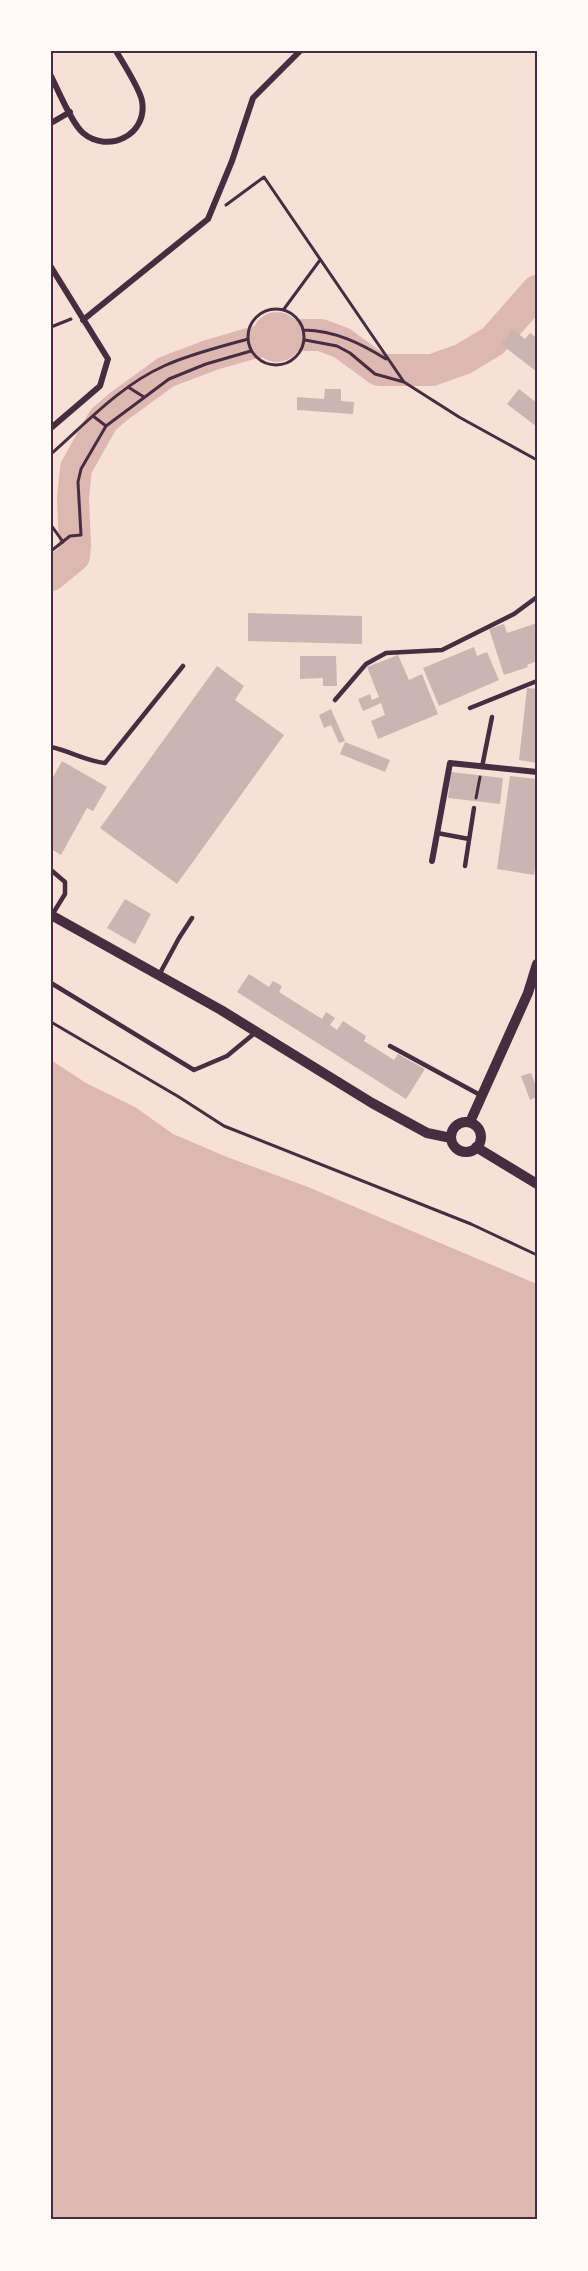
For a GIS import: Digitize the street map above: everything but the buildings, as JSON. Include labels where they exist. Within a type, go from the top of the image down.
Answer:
[{"type":"street","points":[[51,76],[81,132],[96,141],[109,143],[124,139],[134,130],[142,116],[142,99],[116,51]]},
{"type":"street","points":[[81,317],[207,219],[232,161],[253,98],[300,51]]},
{"type":"street","points":[[51,123],[70,112]]},
{"type":"street","points":[[51,267],[108,359],[100,386],[51,428]]},
{"type":"street","points":[[432,861],[450,763],[537,772]]},
{"type":"street","points":[[52,915],[159,975],[372,1103],[427,1133],[451,1138]]},
{"type":"street","points":[[470,1122],[528,993],[537,964]]},
{"type":"street","points":[[462,1122],[470,1122],[480,1132],[480,1142],[468,1152],[460,1151],[453,1145],[451,1138],[456,1125],[462,1122]]},
{"type":"street","points":[[476,1147],[537,1184]]},
{"type":"lane","points":[[336,700],[366,664],[386,653],[442,650],[514,614],[537,597]]},
{"type":"lane","points":[[51,747],[71,752],[90,761],[105,763],[183,666]]},
{"type":"lane","points":[[470,708],[537,681]]},
{"type":"lane","points":[[482,767],[492,717]]},
{"type":"lane","points":[[465,866],[474,808]]},
{"type":"lane","points":[[437,833],[469,838]]},
{"type":"lane","points":[[51,870],[65,882],[65,894],[52,915]]},
{"type":"lane","points":[[159,975],[192,918]]},
{"type":"lane","points":[[51,983],[194,1070],[227,1056],[255,1032]]},
{"type":"lane","points":[[390,1046],[482,1096]]},
{"type":"path","points":[[207,219],[264,177],[404,382]]},
{"type":"path","points":[[284,309],[321,260]]},
{"type":"path","points":[[275,308],[284,309],[293,314],[300,321],[304,331],[305,339],[298,356],[282,365],[264,363],[250,349],[248,340],[252,321],[258,315],[275,308]]},
{"type":"path","points":[[51,327],[81,317]]},
{"type":"path","points":[[304,331],[324,330],[362,344],[390,362]]},
{"type":"path","points":[[305,339],[337,346],[350,353],[375,374],[404,382],[459,417],[537,460]]},
{"type":"path","points":[[51,454],[128,387],[163,366],[197,353],[248,340]]},
{"type":"path","points":[[51,551],[70,536],[81,535],[78,482],[81,469],[106,426],[170,379],[250,349]]},
{"type":"path","points":[[128,387],[144,397]]},
{"type":"path","points":[[93,416],[106,426]]},
{"type":"path","points":[[51,525],[63,542]]},
{"type":"path","points":[[474,808],[482,767]]},
{"type":"path","points":[[51,1022],[224,1126],[471,1224],[537,1255]]},
{"type":"shaded area","points":[[272,312],[282,312],[295,319],[302,332],[302,342],[295,355],[282,362],[272,362],[263,358],[256,351],[252,342],[252,332],[256,323],[263,316]]},
{"type":"shaded area","points":[[51,1060],[86,1083],[135,1107],[173,1134],[308,1187],[537,1284],[537,2220],[51,2220]]},
{"type":"waterway","points":[[51,575],[74,556],[73,498],[76,468],[103,420],[166,372],[252,343],[302,335],[321,335],[342,343],[379,370],[432,370],[463,359],[493,341],[537,291]]}]
